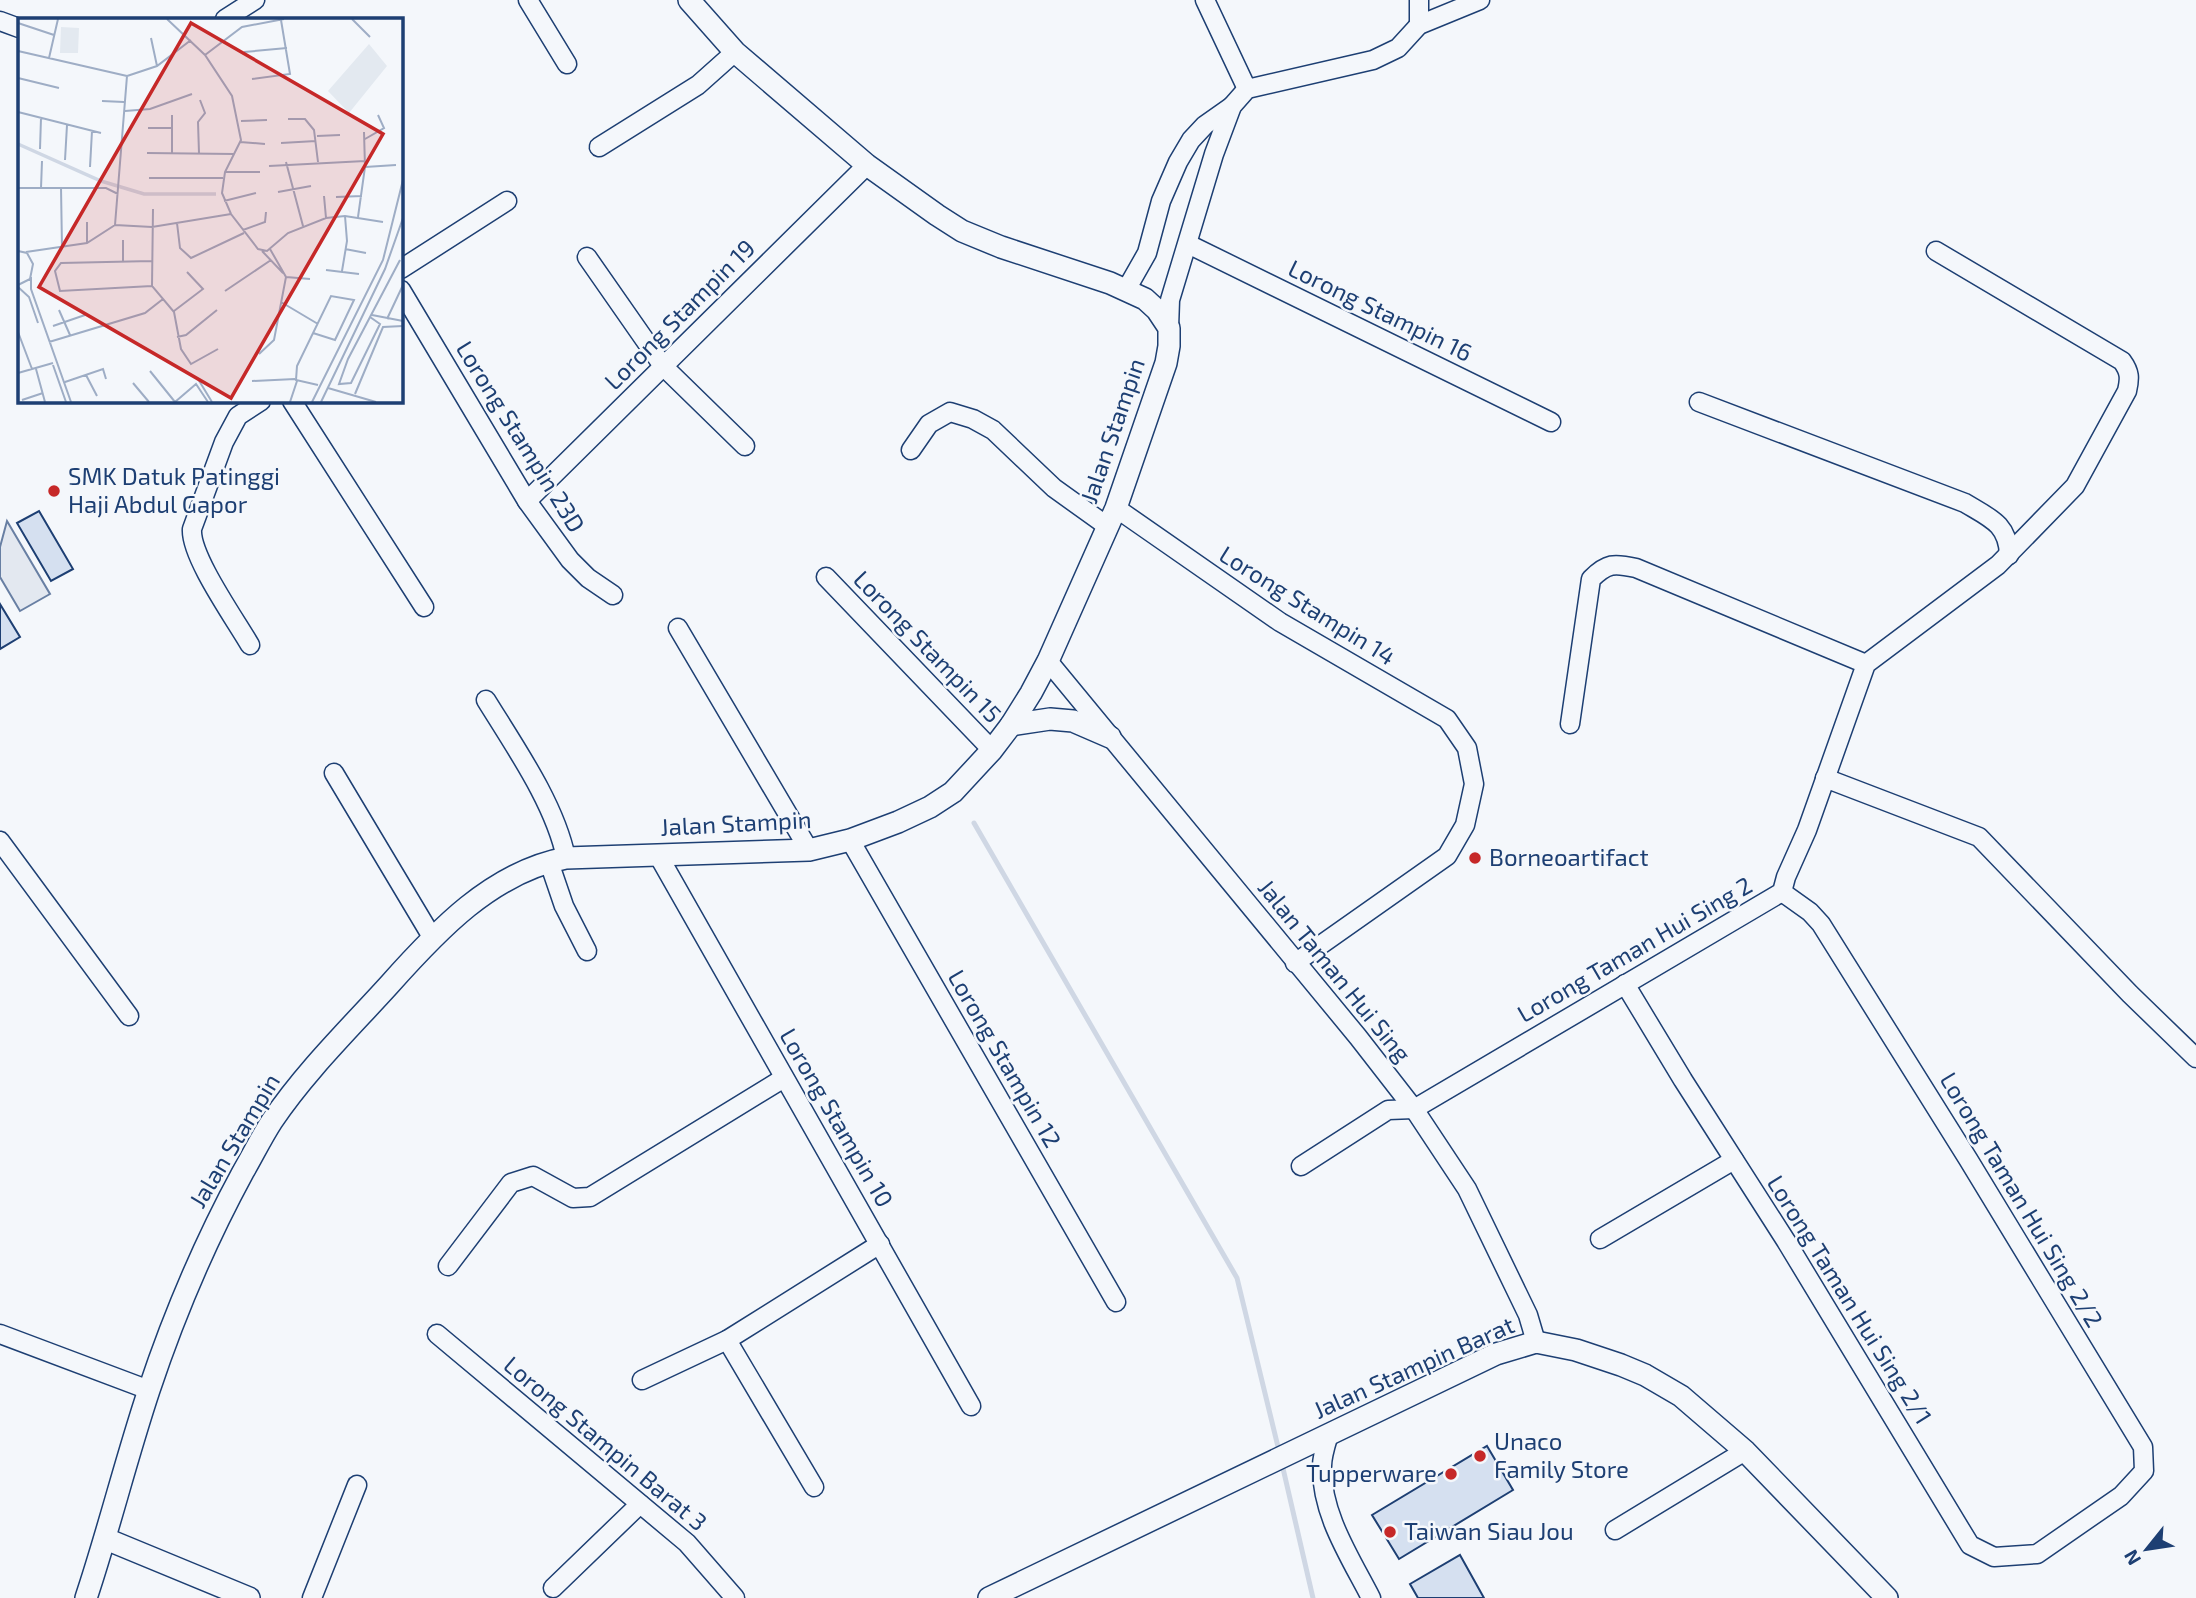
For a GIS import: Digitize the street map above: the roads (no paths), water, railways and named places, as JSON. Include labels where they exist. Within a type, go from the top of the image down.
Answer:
[{"type":"street","points":[[232,17],[255,0]]},
{"type":"street","points":[[527,0],[567,64]]},
{"type":"street","points":[[689,0],[735,52],[867,165],[937,215],[962,231],[1001,247],[1146,299],[1169,328]]},
{"type":"street","points":[[1205,0],[1247,89]]},
{"type":"street","points":[[1419,0],[1419,25]]},
{"type":"street","points":[[1125,290],[1147,253],[1161,201],[1191,140],[1205,125],[1232,106],[1247,89],[1373,60],[1398,48],[1419,25],[1480,0]]},
{"type":"street","points":[[0,21],[18,28]]},
{"type":"street","points":[[599,147],[698,85],[735,52]]},
{"type":"street","points":[[1169,328],[1170,300],[1198,203],[1232,106]]},
{"type":"street","name":"Lorong Stampin 19","points":[[527,502],[867,165]]},
{"type":"street","points":[[402,268],[508,201]]},
{"type":"street","name":"Lorong Stampin 16","points":[[1188,244],[1551,422]]},
{"type":"street","points":[[1570,724],[1591,579],[1601,569],[1617,564],[1636,568],[1866,664],[2009,555],[2076,485],[2127,390],[2130,378],[2128,369],[2122,361],[2088,340],[1936,251]]},
{"type":"street","points":[[587,257],[663,366],[745,446]]},
{"type":"street","name":"Lorong Stampin 23D","points":[[404,303],[527,502],[570,560],[588,578],[613,595]]},
{"type":"street","name":"Jalan Stampin","points":[[86,1598],[149,1390],[188,1284],[215,1223],[272,1122],[305,1077],[432,937],[468,906],[510,879],[557,860],[810,850],[850,839],[930,807],[953,792],[1011,725],[1048,661],[1112,517],[1166,363],[1169,328]]},
{"type":"street","points":[[250,645],[191,538],[224,442],[238,416],[253,402]]},
{"type":"street","points":[[293,402],[424,607]]},
{"type":"street","points":[[1699,402],[1965,503],[2000,525],[2008,540],[2009,555]]},
{"type":"street","name":"Lorong Stampin 14","points":[[911,450],[929,424],[950,412],[973,419],[993,430],[1054,488],[1112,517],[1280,622],[1447,719],[1467,748],[1474,784],[1465,825],[1447,856],[1295,963]]},
{"type":"street","name":"Lorong Stampin 15","points":[[826,577],[992,750]]},
{"type":"street","points":[[678,628],[810,850]]},
{"type":"street","name":"Jalan Taman Hui Sing","points":[[1048,661],[1358,1037],[1414,1109],[1467,1189],[1528,1315],[1536,1342]]},
{"type":"street","name":"Lorong Taman Hui Sing 2","points":[[1301,1166],[1388,1110],[1414,1109],[1782,892],[1866,664]]},
{"type":"street","points":[[486,699],[546,802],[558,828],[557,860],[564,906],[587,951]]},
{"type":"street","points":[[1011,725],[1050,719],[1073,721],[1110,737]]},
{"type":"street","points":[[334,773],[432,937]]},
{"type":"street","points":[[1825,778],[1979,837],[2130,994],[2196,1058]]},
{"type":"street","name":"Lorong Stampin 12","points":[[850,839],[1116,1302]]},
{"type":"street","points":[[0,841],[129,1016]]},
{"type":"street","name":"Lorong Stampin 10","points":[[658,855],[971,1406]]},
{"type":"street","name":"Lorong Taman Hui Sing 2/2","points":[[1782,892],[1810,912],[1821,924],[2143,1447],[2144,1471],[2121,1496],[2075,1530]]},
{"type":"street","name":"Lorong Taman Hui Sing 2/1","points":[[1625,984],[1786,1241],[1970,1545],[1994,1556],[2037,1554],[2075,1530]]},
{"type":"street","points":[[448,1266],[511,1183],[533,1176],[573,1198],[590,1197],[784,1078]]},
{"type":"street","points":[[1600,1239],[1734,1160]]},
{"type":"street","points":[[642,1380],[727,1340],[880,1244]]},
{"type":"street","points":[[0,1334],[149,1390]]},
{"type":"street","name":"Lorong Stampin Barat 3","points":[[437,1334],[687,1543],[735,1598]]},
{"type":"street","points":[[727,1340],[814,1487]]},
{"type":"street","name":"Jalan Stampin Barat","points":[[989,1598],[1496,1354],[1536,1342],[1621,1365],[1681,1396],[1745,1451],[1876,1595]]},
{"type":"street","points":[[1329,1434],[1322,1464],[1325,1500],[1337,1532],[1371,1598]]},
{"type":"street","points":[[1615,1531],[1745,1451]]},
{"type":"street","points":[[312,1598],[358,1485]]},
{"type":"street","points":[[553,1588],[640,1504]]},
{"type":"street","points":[[106,1539],[249,1598]]},
{"type":"waterway","points":[[974,823],[1237,1278],[1279,1451]]},
{"type":"waterway","points":[[1282,1464],[1313,1598]]},
{"type":"place","name":"SMK Datuk Patinggi Haji Abdul Gapor","points":[[54,491]]},
{"type":"place","name":"Borneoartifact","points":[[1475,858]]},
{"type":"place","name":"Unaco Family Store","points":[[1480,1456]]},
{"type":"place","name":"Tupperware","points":[[1451,1474]]},
{"type":"place","name":"Taiwan Siau Jou","points":[[1390,1532]]}]
